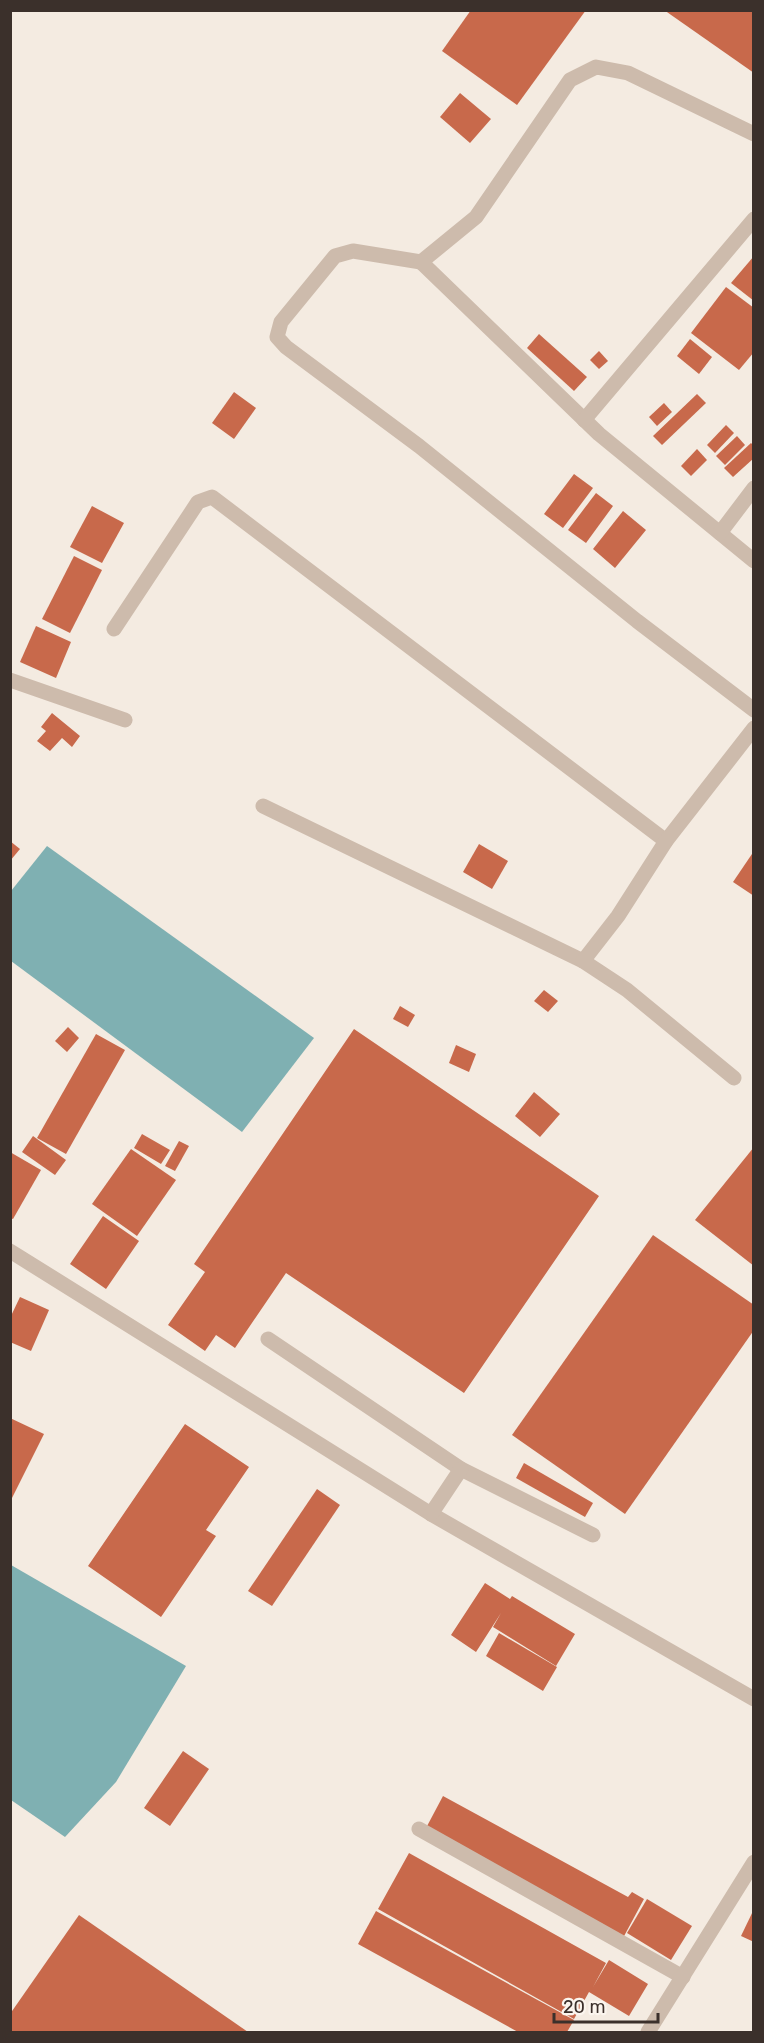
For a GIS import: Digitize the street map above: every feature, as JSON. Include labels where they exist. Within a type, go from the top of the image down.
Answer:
[{"type":"street","points":[[421,262],[476,217],[570,80],[596,66],[628,73],[753,134]]},
{"type":"street","points":[[584,420],[753,219]]},
{"type":"street","points":[[753,561],[584,420],[421,262],[353,251],[335,256],[281,322],[277,337],[286,347],[419,446],[637,621],[753,710]]},
{"type":"street","points":[[720,533],[753,488]]},
{"type":"street","points":[[114,629],[198,502],[212,497],[666,841]]},
{"type":"street","points":[[10,680],[125,720]]},
{"type":"street","points":[[583,961],[618,916],[666,841],[753,728]]},
{"type":"street","points":[[264,806],[583,961],[627,990],[734,1078]]},
{"type":"street","points":[[10,1251],[431,1514],[753,1699]]},
{"type":"street","points":[[268,1338],[461,1469],[593,1535]]},
{"type":"street","points":[[431,1514],[461,1469]]},
{"type":"street","points":[[419,1829],[683,1977]]},
{"type":"street","points":[[648,2032],[753,1862]]},
{"type":"water","points":[[47,846],[314,1038],[242,1132],[11,961],[11,891]]},
{"type":"water","points":[[11,1565],[186,1666],[116,1782],[65,1837],[11,1800]]},
{"type":"building","points":[[471,10],[586,10],[517,105],[442,51]]},
{"type":"building","points":[[664,10],[754,10],[754,73]]},
{"type":"building","points":[[460,93],[491,119],[470,143],[440,117]]},
{"type":"building","points":[[754,256],[754,301],[731,283]]},
{"type":"building","points":[[726,287],[754,308],[754,352],[739,370],[691,333]]},
{"type":"building","points":[[539,334],[587,377],[574,391],[527,348]]},
{"type":"building","points":[[690,339],[712,357],[699,374],[677,356]]},
{"type":"building","points":[[599,351],[608,361],[599,369],[590,360]]},
{"type":"building","points":[[234,392],[256,408],[234,439],[212,423]]},
{"type":"building","points":[[697,394],[706,403],[662,445],[653,436]]},
{"type":"building","points":[[664,403],[672,412],[657,426],[649,417]]},
{"type":"building","points":[[726,425],[734,433],[715,453],[707,445]]},
{"type":"building","points":[[737,436],[745,445],[725,465],[716,456]]},
{"type":"building","points":[[751,443],[754,446],[754,458],[733,477],[724,468]]},
{"type":"building","points":[[697,449],[707,460],[691,476],[681,466]]},
{"type":"building","points":[[574,474],[593,488],[563,528],[544,514]]},
{"type":"building","points":[[596,493],[613,506],[586,543],[568,530]]},
{"type":"building","points":[[92,506],[124,523],[102,563],[70,547]]},
{"type":"building","points":[[623,511],[646,530],[615,568],[593,549]]},
{"type":"building","points":[[74,556],[102,570],[70,633],[42,619]]},
{"type":"building","points":[[36,626],[71,642],[56,678],[20,662]]},
{"type":"building","points":[[52,713],[80,736],[72,747],[62,738],[50,751],[37,741],[46,731],[41,727]]},
{"type":"building","points":[[10,841],[20,849],[10,861]]},
{"type":"building","points":[[479,844],[508,861],[492,889],[463,872]]},
{"type":"building","points":[[754,851],[754,896],[733,882]]},
{"type":"building","points":[[544,990],[558,1001],[548,1012],[534,1001]]},
{"type":"building","points":[[400,1006],[415,1015],[408,1027],[393,1019]]},
{"type":"building","points":[[68,1027],[79,1038],[67,1052],[55,1041]]},
{"type":"building","points":[[354,1029],[599,1196],[464,1393],[286,1273],[235,1348],[216,1335],[205,1351],[168,1325],[205,1272],[194,1264]]},
{"type":"building","points":[[96,1034],[125,1050],[66,1154],[37,1138]]},
{"type":"building","points":[[456,1045],[476,1054],[469,1072],[449,1063]]},
{"type":"building","points":[[534,1092],[560,1114],[540,1137],[515,1116]]},
{"type":"building","points":[[142,1134],[170,1150],[161,1164],[134,1148]]},
{"type":"building","points":[[33,1136],[66,1160],[55,1175],[22,1152]]},
{"type":"building","points":[[179,1141],[189,1146],[175,1171],[165,1166]]},
{"type":"building","points":[[754,1147],[754,1266],[695,1220]]},
{"type":"building","points":[[131,1149],[176,1180],[137,1236],[92,1204]]},
{"type":"building","points":[[10,1152],[41,1170],[13,1219],[10,1218]]},
{"type":"building","points":[[103,1216],[139,1241],[106,1289],[70,1264]]},
{"type":"building","points":[[653,1235],[754,1305],[754,1330],[625,1514],[512,1435]]},
{"type":"building","points":[[20,1297],[49,1310],[31,1351],[10,1342],[10,1318]]},
{"type":"building","points":[[10,1418],[44,1434],[10,1502]]},
{"type":"building","points":[[185,1424],[249,1467],[206,1530],[216,1536],[161,1617],[88,1566]]},
{"type":"building","points":[[524,1463],[593,1503],[585,1517],[516,1478]]},
{"type":"building","points":[[317,1489],[340,1505],[272,1606],[248,1591]]},
{"type":"building","points":[[485,1583],[510,1599],[512,1596],[575,1634],[556,1666],[493,1627],[501,1613],[476,1652],[451,1635]]},
{"type":"building","points":[[499,1633],[557,1667],[543,1691],[486,1656]]},
{"type":"building","points":[[183,1751],[209,1769],[170,1826],[144,1808]]},
{"type":"building","points":[[443,1796],[628,1897],[632,1892],[644,1899],[623,1938],[426,1828]]},
{"type":"building","points":[[409,1853],[606,1963],[593,1987],[609,1960],[648,1984],[629,2016],[589,1992],[574,2019],[378,1909]]},
{"type":"building","points":[[647,1899],[692,1926],[671,1960],[627,1933]]},
{"type":"building","points":[[754,1909],[754,1942],[741,1936]]},
{"type":"building","points":[[376,1911],[574,2020],[567,2032],[518,2032],[358,1944]]},
{"type":"building","points":[[79,1915],[248,2032],[10,2032],[10,2014]]}]
